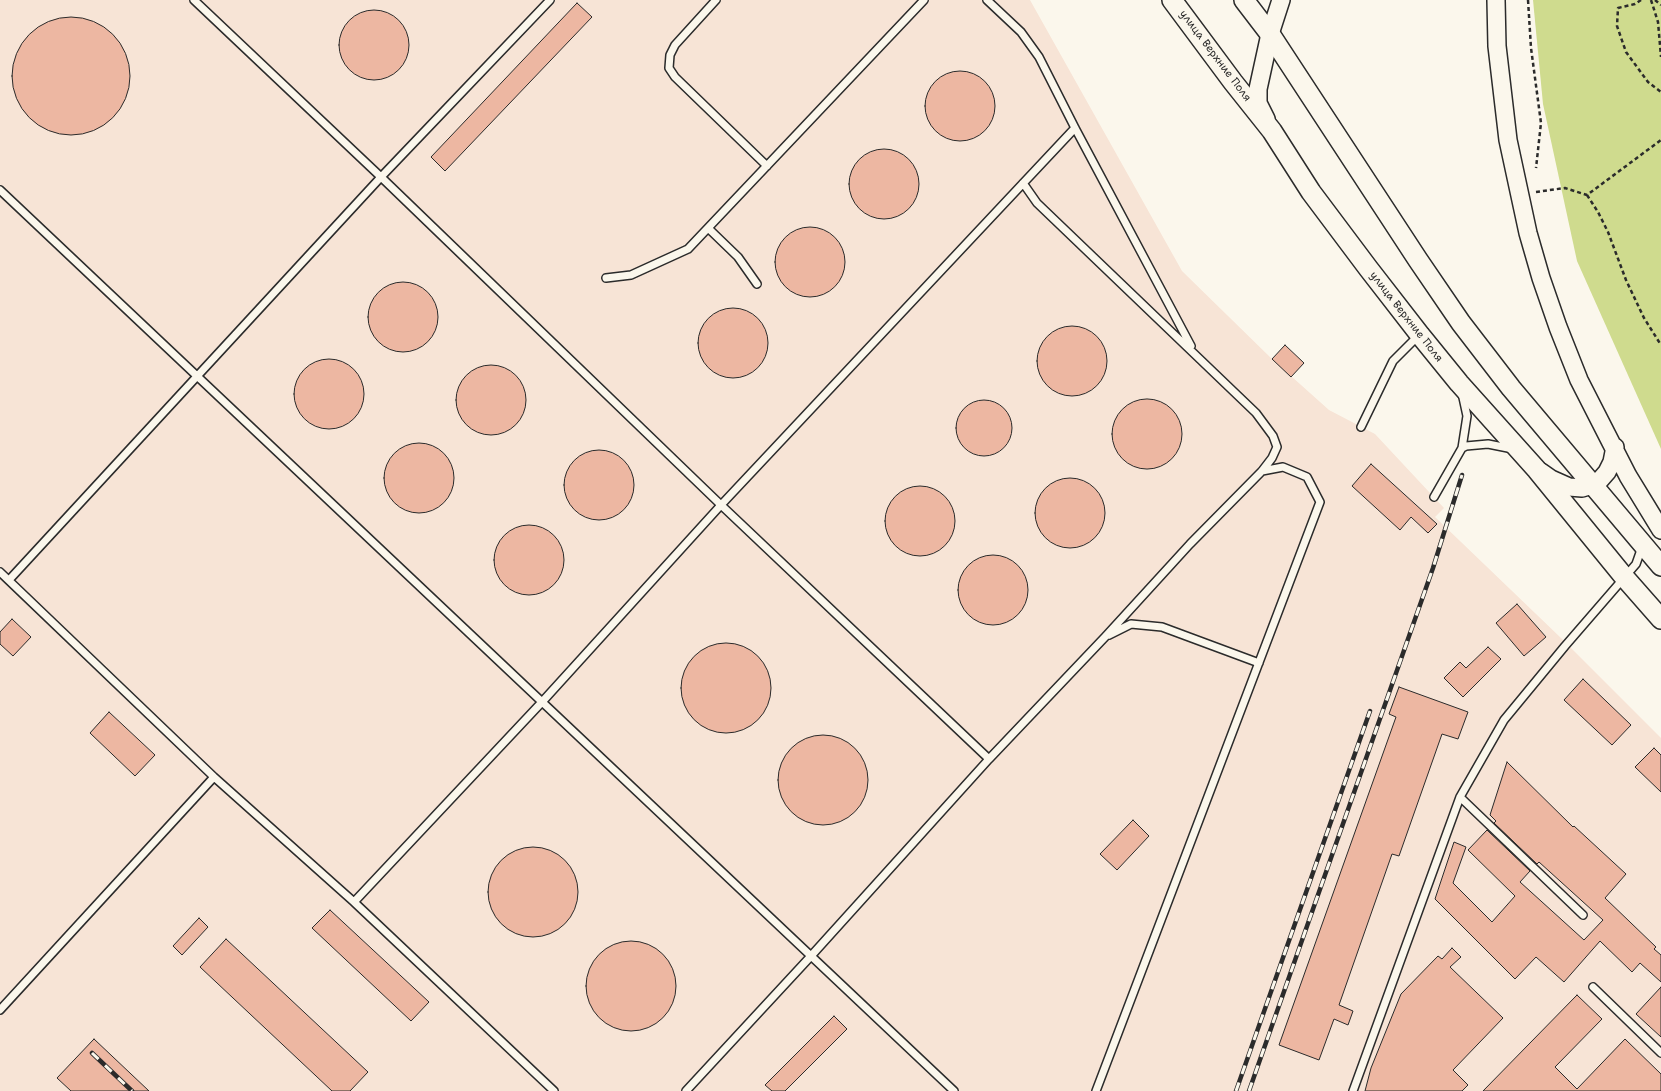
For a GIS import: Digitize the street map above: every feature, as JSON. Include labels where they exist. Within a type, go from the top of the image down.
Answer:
[{"type":"main road","name":"улица Верхние Поля","points":[[1172,0],[1233,82],[1272,131],[1316,198],[1420,335],[1459,383],[1537,470],[1625,578],[1661,618]]},
{"type":"main road","points":[[1244,0],[1270,34],[1461,323],[1511,388],[1661,566]]},
{"type":"street","points":[[1272,131],[1258,103],[1258,89],[1270,34],[1282,0]]},
{"type":"street","points":[[1496,0],[1497,46],[1508,140],[1528,233],[1543,285],[1579,380],[1615,447],[1628,476],[1661,530]]},
{"type":"street","points":[[1537,470],[1551,480],[1569,487],[1582,488],[1592,485],[1600,480],[1612,462],[1615,447]]},
{"type":"lane","points":[[194,0],[990,760]]},
{"type":"lane","points":[[9,580],[381,177],[550,0]]},
{"type":"lane","points":[[716,0],[675,45],[670,55],[668,68],[675,78],[768,166]]},
{"type":"lane","points":[[606,278],[631,275],[688,249],[924,0]]},
{"type":"lane","points":[[987,0],[1021,32],[1039,57],[1074,128],[1194,352]]},
{"type":"lane","points":[[354,902],[542,702],[721,504],[1074,128]]},
{"type":"lane","points":[[686,1091],[1190,544],[1262,471],[1272,458],[1277,447],[1273,436],[1256,413],[1037,203],[1023,183]]},
{"type":"lane","points":[[0,190],[954,1091]]},
{"type":"lane","points":[[708,228],[738,257],[757,284]]},
{"type":"lane","points":[[1360,427],[1392,361],[1420,335]]},
{"type":"lane","points":[[1434,497],[1462,448],[1467,416],[1459,383]]},
{"type":"lane","points":[[1462,448],[1466,446],[1488,444],[1515,449],[1522,453]]},
{"type":"lane","points":[[1096,1091],[1320,502],[1307,476],[1284,467],[1262,471]]},
{"type":"lane","points":[[1353,1091],[1460,797],[1504,720],[1565,646],[1625,578],[1636,564],[1643,545]]},
{"type":"lane","points":[[0,572],[214,777],[354,902],[554,1091]]},
{"type":"lane","points":[[1105,637],[1131,624],[1162,627],[1259,663]]},
{"type":"lane","points":[[0,1010],[214,777]]},
{"type":"lane","points":[[1460,797],[1583,915]]},
{"type":"lane","points":[[1592,987],[1661,1053]]},
{"type":"path","points":[[1528,0],[1531,48],[1541,123],[1536,168]]},
{"type":"path","points":[[1642,0],[1635,4],[1618,8],[1617,26],[1626,52],[1648,82],[1661,92]]},
{"type":"path","points":[[1651,0],[1658,22],[1661,57]]},
{"type":"path","points":[[1655,0],[1661,5]]},
{"type":"path","points":[[1587,195],[1661,140]]},
{"type":"path","points":[[1536,192],[1565,188],[1587,195],[1608,232],[1626,280],[1644,318],[1661,345]]},
{"type":"shaded area","points":[[0,0],[1030,0],[1182,271],[1272,359],[1329,410],[1375,434],[1444,508],[1435,517],[1561,638],[1661,738],[1661,1091],[0,1091]]},
{"type":"green space","points":[[1533,0],[1661,0],[1661,449],[1577,261],[1543,104]]},
{"type":"building","points":[[577,3],[592,17],[445,171],[431,157]]},
{"type":"building","points":[[374,10],[387,13],[399,20],[406,32],[409,45],[406,58],[399,70],[387,77],[374,80],[361,77],[349,70],[342,58],[339,45],[342,32],[349,20],[361,13]]},
{"type":"building","points":[[71,17],[82,18],[94,22],[113,34],[125,53],[129,65],[129,87],[125,99],[113,118],[94,130],[82,134],[71,135],[60,134],[48,130],[29,118],[17,99],[13,87],[12,76],[13,65],[17,53],[29,34],[48,22],[60,18]]},
{"type":"building","points":[[960,71],[973,74],[985,81],[992,93],[995,106],[992,119],[985,131],[973,138],[960,141],[947,138],[935,131],[928,119],[925,106],[928,93],[935,81],[947,74]]},
{"type":"building","points":[[884,149],[897,152],[909,159],[916,171],[919,184],[916,197],[909,209],[897,216],[884,219],[871,216],[859,209],[852,197],[849,184],[852,171],[859,159],[871,152]]},
{"type":"building","points":[[810,227],[823,230],[835,237],[842,249],[845,262],[842,275],[835,287],[823,294],[810,297],[797,294],[785,287],[778,275],[775,262],[778,249],[785,237],[797,230]]},
{"type":"building","points":[[403,282],[416,285],[428,292],[435,304],[438,317],[435,330],[428,342],[416,349],[403,352],[390,349],[378,342],[371,330],[368,317],[371,304],[378,292],[390,285]]},
{"type":"building","points":[[733,308],[746,311],[758,318],[765,330],[768,343],[765,356],[758,368],[746,375],[733,378],[720,375],[708,368],[701,356],[698,343],[701,330],[708,318],[720,311]]},
{"type":"building","points":[[1072,326],[1085,329],[1097,336],[1104,348],[1107,361],[1104,374],[1097,386],[1085,393],[1072,396],[1059,393],[1047,386],[1040,374],[1037,361],[1040,348],[1047,336],[1059,329]]},
{"type":"building","points":[[1285,345],[1304,363],[1291,377],[1272,359]]},
{"type":"building","points":[[329,359],[342,362],[354,369],[361,381],[364,394],[361,407],[354,419],[342,426],[329,429],[316,426],[304,419],[297,407],[294,394],[297,381],[304,369],[316,362]]},
{"type":"building","points":[[491,365],[504,368],[516,375],[523,387],[526,400],[523,413],[516,425],[504,432],[491,435],[478,432],[466,425],[459,413],[456,400],[459,387],[466,375],[478,368]]},
{"type":"building","points":[[1147,399],[1160,402],[1172,409],[1179,421],[1182,434],[1179,447],[1172,459],[1160,466],[1147,469],[1134,466],[1122,459],[1115,447],[1112,434],[1115,421],[1122,409],[1134,402]]},
{"type":"building","points":[[978,400],[990,400],[1004,408],[1012,422],[1010,439],[1004,448],[990,456],[978,456],[968,451],[961,444],[956,434],[956,422],[961,412],[968,405]]},
{"type":"building","points":[[419,443],[432,446],[444,453],[451,465],[454,478],[451,491],[444,503],[432,510],[419,513],[406,510],[394,503],[387,491],[384,478],[387,465],[394,453],[406,446]]},
{"type":"building","points":[[599,450],[612,453],[624,460],[631,472],[634,485],[631,498],[624,510],[612,517],[599,520],[586,517],[574,510],[567,498],[564,485],[567,472],[574,460],[586,453]]},
{"type":"building","points":[[1371,464],[1437,524],[1428,533],[1411,517],[1400,530],[1352,486]]},
{"type":"building","points":[[1070,478],[1083,481],[1095,488],[1102,500],[1105,513],[1102,526],[1095,538],[1083,545],[1070,548],[1057,545],[1045,538],[1038,526],[1035,513],[1038,500],[1045,488],[1057,481]]},
{"type":"building","points":[[920,486],[933,489],[945,496],[952,508],[955,521],[952,534],[945,546],[933,553],[920,556],[907,553],[895,546],[888,534],[885,521],[888,508],[895,496],[907,489]]},
{"type":"building","points":[[529,525],[542,528],[554,535],[561,547],[564,560],[561,573],[554,585],[542,592],[529,595],[516,592],[504,585],[497,573],[494,560],[497,547],[504,535],[516,528]]},
{"type":"building","points":[[993,555],[1006,558],[1018,565],[1025,577],[1028,590],[1025,603],[1018,615],[1006,622],[993,625],[980,622],[968,615],[961,603],[958,590],[961,577],[968,565],[980,558]]},
{"type":"building","points":[[1517,604],[1546,637],[1524,656],[1496,623]]},
{"type":"building","points":[[12,619],[31,637],[13,656],[0,644],[0,632]]},
{"type":"building","points":[[726,643],[743,646],[758,656],[768,671],[771,688],[768,705],[758,720],[743,730],[726,733],[709,730],[694,720],[684,705],[681,688],[684,671],[694,656],[709,646]]},
{"type":"building","points":[[1488,647],[1501,659],[1463,697],[1444,678],[1460,662],[1466,668]]},
{"type":"building","points":[[1583,679],[1631,725],[1612,745],[1564,700]]},
{"type":"building","points":[[1399,687],[1468,712],[1458,739],[1442,734],[1399,856],[1392,854],[1339,1005],[1353,1011],[1348,1025],[1334,1019],[1319,1060],[1279,1045],[1396,717],[1389,714]]},
{"type":"building","points":[[109,712],[155,755],[135,776],[90,733]]},
{"type":"building","points":[[823,735],[840,738],[855,748],[865,763],[868,780],[865,797],[855,812],[840,822],[823,825],[806,822],[791,812],[781,797],[778,780],[781,763],[791,748],[806,738]]},
{"type":"building","points":[[1654,748],[1661,755],[1661,792],[1635,767]]},
{"type":"building","points":[[1507,762],[1573,827],[1574,826],[1626,874],[1605,898],[1656,947],[1654,949],[1661,955],[1661,982],[1640,963],[1632,972],[1600,941],[1564,982],[1536,957],[1515,979],[1435,899],[1454,842],[1466,847],[1453,883],[1492,922],[1515,896],[1468,850],[1487,830],[1530,871],[1520,882],[1584,940],[1603,920],[1539,862],[1537,864],[1494,823],[1496,821],[1490,815]]},
{"type":"building","points":[[1133,820],[1149,836],[1117,870],[1100,854]]},
{"type":"building","points":[[533,847],[550,850],[565,860],[575,875],[578,892],[575,909],[565,924],[550,934],[533,937],[516,934],[501,924],[491,909],[488,892],[491,875],[501,860],[516,850]]},
{"type":"building","points":[[330,910],[429,1002],[411,1021],[312,928]]},
{"type":"building","points":[[199,918],[208,927],[182,955],[173,946]]},
{"type":"building","points":[[226,939],[368,1072],[350,1091],[332,1091],[200,967]]},
{"type":"building","points":[[631,941],[648,944],[663,954],[673,969],[676,986],[673,1003],[663,1018],[648,1028],[631,1031],[614,1028],[599,1018],[589,1003],[586,986],[589,969],[599,954],[614,944]]},
{"type":"building","points":[[1452,948],[1461,957],[1450,967],[1503,1018],[1453,1070],[1468,1085],[1462,1091],[1365,1091],[1371,1068],[1401,994],[1438,956],[1442,959]]},
{"type":"building","points":[[1661,987],[1661,1037],[1636,1014]]},
{"type":"building","points":[[1577,995],[1602,1019],[1555,1067],[1577,1089],[1625,1039],[1661,1074],[1661,1091],[1483,1091]]},
{"type":"building","points":[[834,1016],[847,1029],[785,1091],[772,1091],[765,1085]]},
{"type":"building","points":[[94,1039],[149,1091],[71,1091],[57,1078]]},
{"type":"railway","points":[[1249,1091],[1433,568],[1462,475]]},
{"type":"railway","points":[[1236,1091],[1370,711]]},
{"type":"railway","points":[[92,1053],[132,1091]]}]
